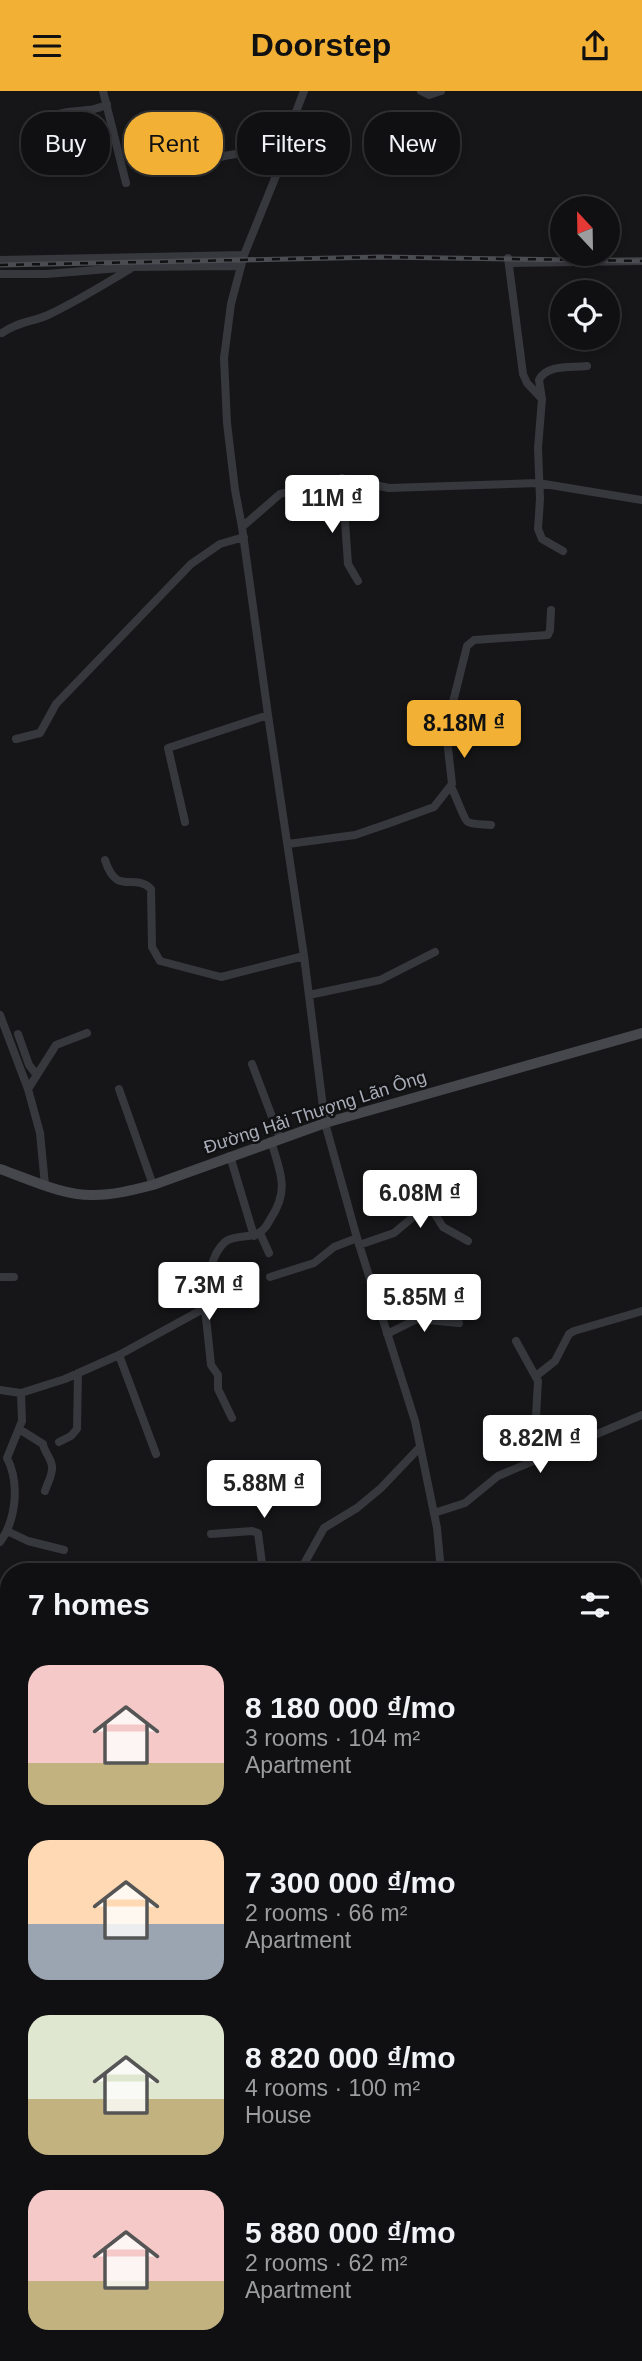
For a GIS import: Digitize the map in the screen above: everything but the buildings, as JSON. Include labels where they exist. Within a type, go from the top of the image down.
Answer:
[{"type":"street","points":[[103,91],[125,183]]},
{"type":"street","points":[[296,112],[304,91]]},
{"type":"street","points":[[421,91],[429,95],[441,91]]},
{"type":"street","points":[[68,112],[94,110],[107,104]]},
{"type":"street","points":[[276,175],[244,255],[228,321],[224,377],[235,490],[304,956],[325,1123],[358,1241],[415,1420],[440,1545],[441,1563]]},
{"type":"street","points":[[0,260],[244,255]]},
{"type":"street","points":[[542,399],[527,383],[523,374],[509,260],[642,261]]},
{"type":"street","points":[[0,274],[47,274],[132,267],[241,266]]},
{"type":"street","points":[[2,333],[16,324],[44,316],[80,299],[132,267]]},
{"type":"street","points":[[563,551],[540,536],[538,529],[542,399],[539,380],[548,370],[587,366]]},
{"type":"street","points":[[242,527],[280,494],[342,478],[389,488],[538,483],[642,501]]},
{"type":"street","points":[[342,478],[348,564],[358,581]]},
{"type":"street","points":[[16,739],[40,733],[56,704],[68,690],[191,564],[220,544],[244,537]]},
{"type":"street","points":[[491,825],[464,819],[451,786],[446,730],[467,646],[474,640],[548,635],[551,610]]},
{"type":"street","points":[[184,822],[169,748],[268,715]]},
{"type":"street","points":[[288,844],[355,835],[390,823],[433,807],[451,786]]},
{"type":"street","points":[[105,860],[110,873],[116,879],[144,884],[151,889],[152,947],[160,961],[221,977],[304,956]]},
{"type":"street","points":[[309,995],[380,980],[435,952]]},
{"type":"street","points":[[0,1015],[28,1089],[40,1133],[45,1185]]},
{"type":"street","points":[[28,1089],[56,1045],[87,1033]]},
{"type":"street","name":"Đường Hải Thượng Lãn Ông","points":[[0,1169],[45,1185],[92,1195],[125,1192],[153,1185],[325,1123],[642,1033]]},
{"type":"street","points":[[18,1034],[29,1065],[36,1074]]},
{"type":"street","points":[[0,1390],[21,1392],[51,1385],[119,1355],[205,1308],[208,1304],[212,1266],[221,1248],[233,1239],[257,1234],[275,1213],[283,1195],[283,1179],[275,1139],[252,1064]]},
{"type":"street","points":[[119,1089],[153,1185]]},
{"type":"street","points":[[230,1156],[257,1234],[269,1253]]},
{"type":"street","points":[[270,1277],[314,1263],[334,1247],[394,1233],[433,1195],[461,1179]]},
{"type":"street","points":[[424,1206],[433,1211],[443,1227],[468,1241]]},
{"type":"street","points":[[0,1277],[14,1277]]},
{"type":"street","points":[[409,1294],[417,1319]]},
{"type":"street","points":[[205,1308],[211,1365],[218,1375],[218,1389],[232,1418]]},
{"type":"street","points":[[536,1375],[555,1361],[574,1331],[642,1311]]},
{"type":"street","points":[[387,1334],[417,1319],[459,1323]]},
{"type":"street","points":[[516,1341],[536,1375],[539,1386],[535,1427],[536,1461]]},
{"type":"street","points":[[119,1355],[156,1454]]},
{"type":"street","points":[[59,1443],[77,1429],[78,1373]]},
{"type":"street","points":[[0,1542],[8,1531],[15,1483],[12,1468],[3,1459],[22,1421],[21,1392]]},
{"type":"street","points":[[434,1513],[465,1503],[498,1476],[642,1415]]},
{"type":"street","points":[[19,1429],[43,1444],[45,1454],[52,1464],[45,1491]]},
{"type":"street","points":[[305,1563],[321,1532],[381,1488],[420,1447]]},
{"type":"street","points":[[8,1531],[28,1541],[64,1550]]},
{"type":"street","points":[[211,1534],[252,1531],[258,1533],[261,1563]]},
{"type":"railway","points":[[0,265],[381,257],[642,261]]}]
